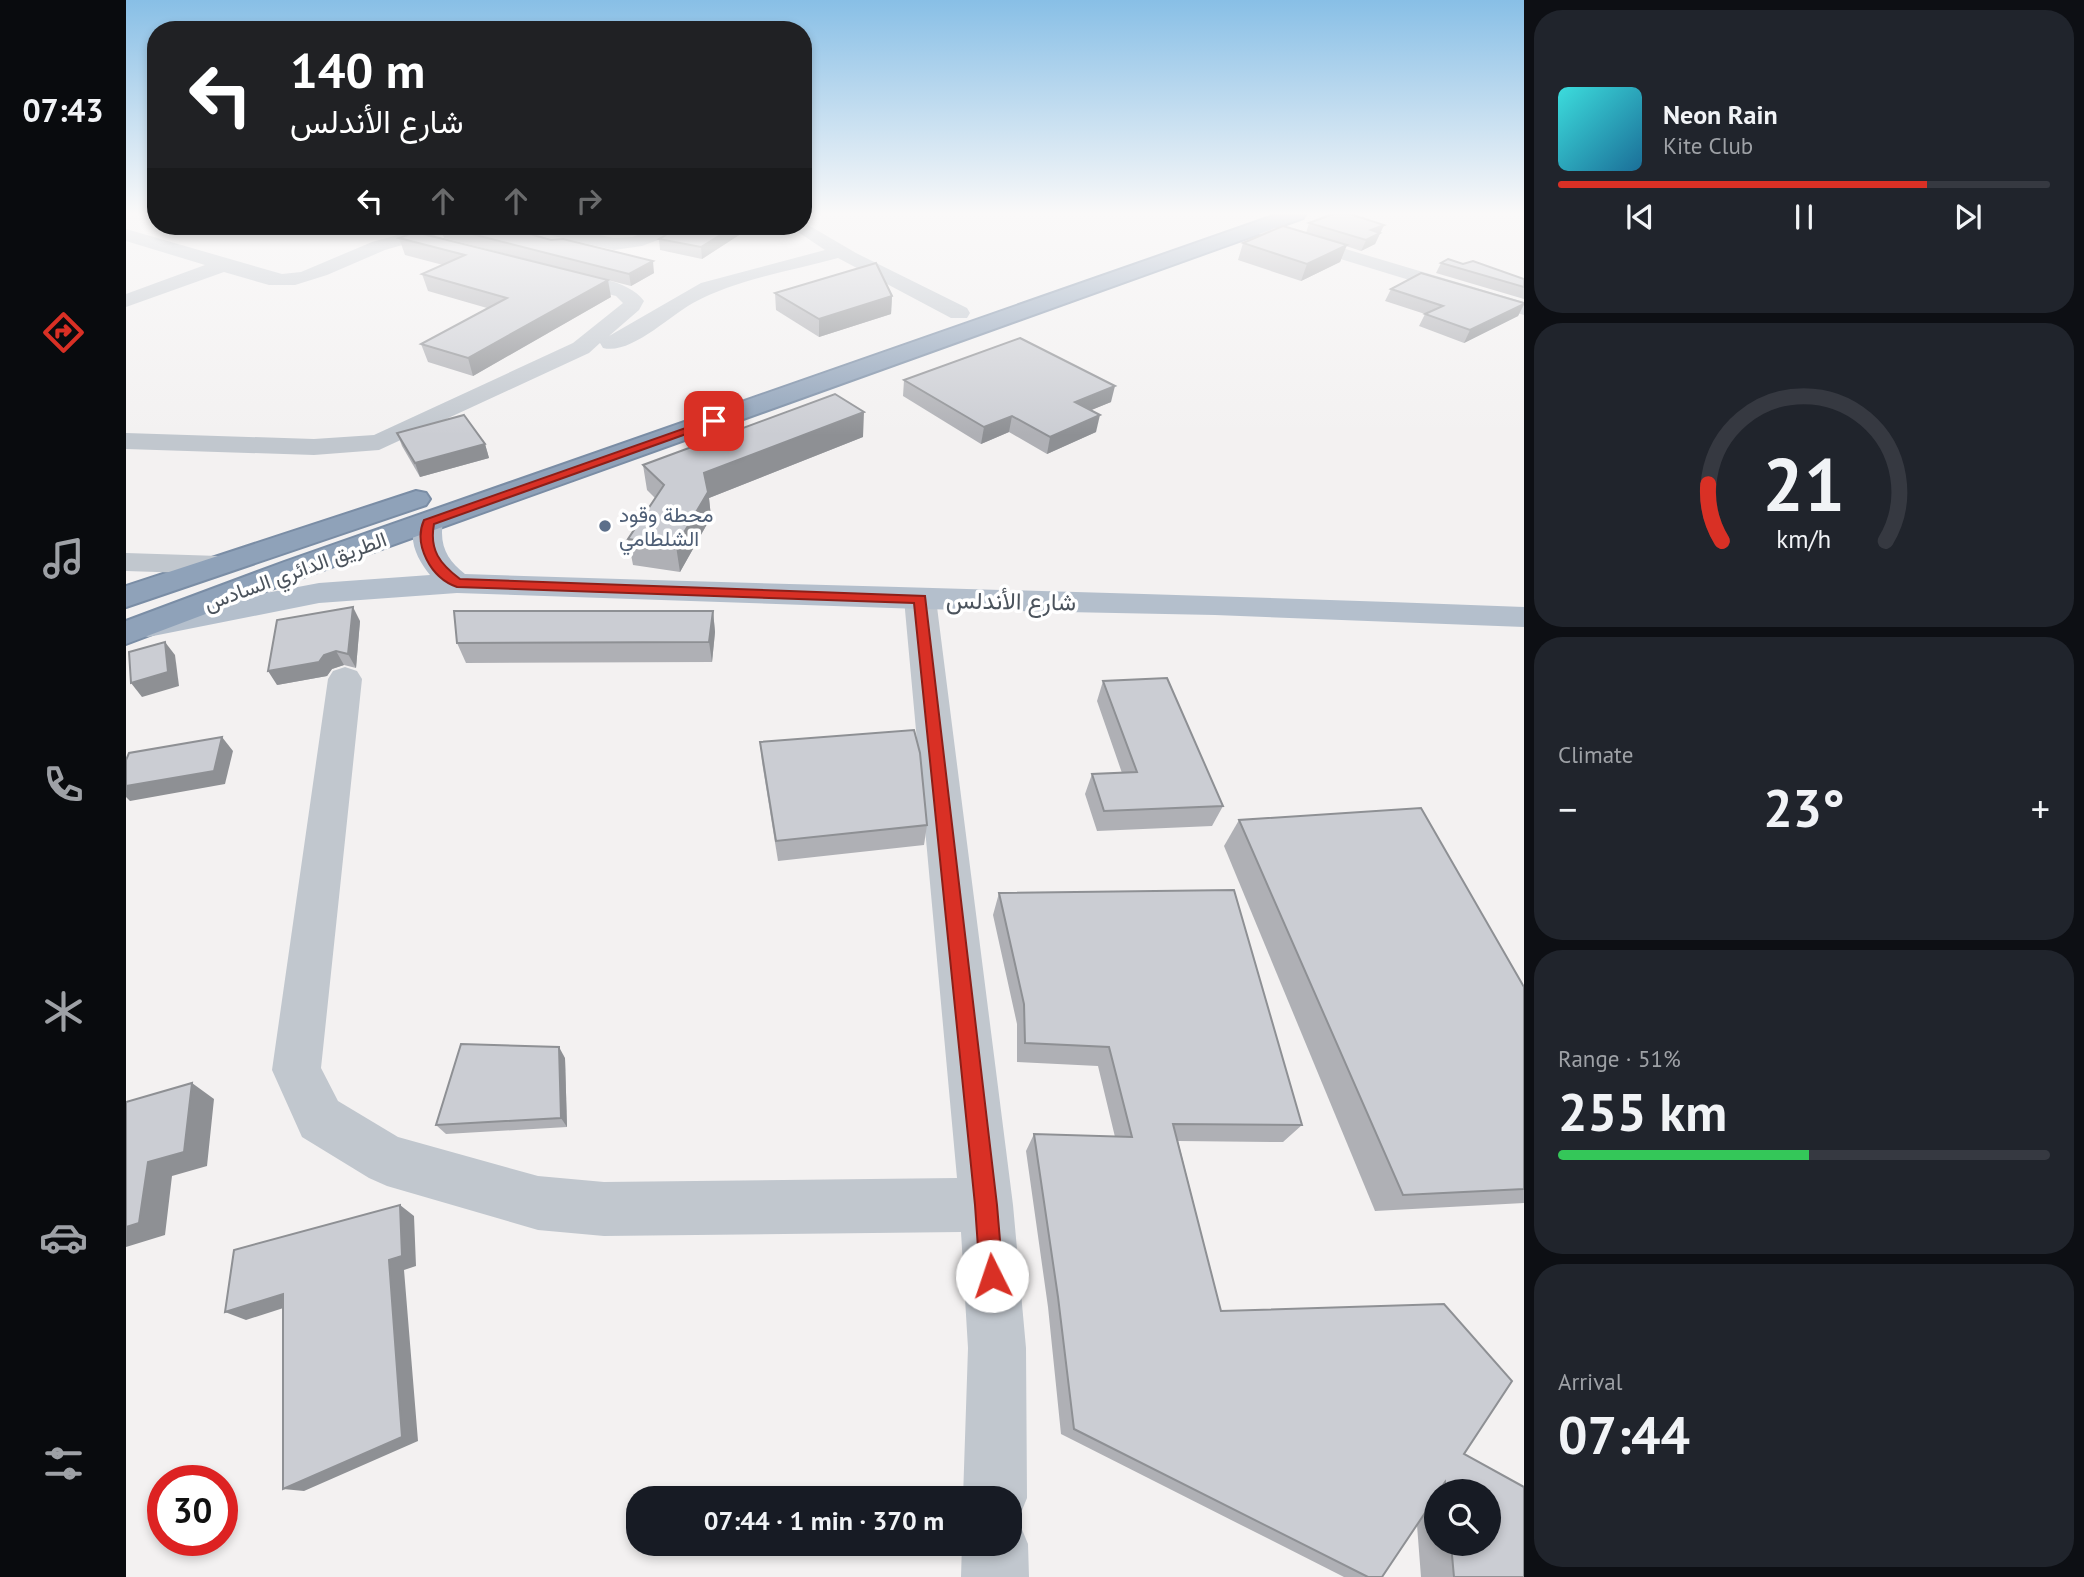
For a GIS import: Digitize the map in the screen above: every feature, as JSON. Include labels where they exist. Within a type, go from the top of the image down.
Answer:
[{"type":"highway","points":[[577,444],[959,313],[1043,288]]},
{"type":"highway","name":"الطريق الدائري السادس","points":[[137,630],[295,569],[1081,288]]},
{"type":"highway","name":"الطريق الدائري السادس","points":[[126,597],[445,489]]},
{"type":"main road","points":[[429,522],[426,536],[430,557],[439,569],[457,583]]},
{"type":"main road","name":"شارع الأندلس","points":[[137,630],[319,593],[457,583],[920,599],[1215,605],[1524,617]]},
{"type":"street","points":[[126,301],[162,288]]},
{"type":"street","points":[[581,348],[632,306],[634,301],[623,292],[606,288]]},
{"type":"street","points":[[126,441],[314,447],[379,442],[581,348],[617,341],[707,288]]},
{"type":"street","points":[[909,288],[959,313]]},
{"type":"street","points":[[1465,288],[1524,309]]},
{"type":"street","points":[[126,562],[219,565]]},
{"type":"street","points":[[920,599],[986,1205],[997,1348],[995,1486]]},
{"type":"street","points":[[345,679],[296,1070],[320,1119],[387,1160],[538,1203],[604,1209],[986,1205]]},
{"type":"street","points":[[995,1556],[995,1577]]},
{"type":"building","points":[[470,288],[594,288],[468,358],[421,344],[507,298]]},
{"type":"building","points":[[793,288],[888,288],[892,296],[819,319],[775,293]]},
{"type":"building","points":[[1471,288],[1524,304],[1470,330],[1425,314],[1443,306],[1391,289]]},
{"type":"building","points":[[1020,338],[1115,386],[1075,402],[1100,415],[1050,437],[1012,416],[984,427],[904,380]]},
{"type":"building","points":[[835,394],[864,412],[704,473],[708,492],[676,546],[628,539],[664,485],[643,465]]},
{"type":"building","points":[[464,415],[485,444],[415,463],[397,433]]},
{"type":"building","points":[[353,607],[348,654],[336,651],[324,655],[319,662],[268,671],[277,620]]},
{"type":"building","points":[[454,611],[713,611],[709,642],[457,643]]},
{"type":"building","points":[[165,642],[168,672],[131,683],[129,652]]},
{"type":"building","points":[[1167,678],[1223,806],[1104,811],[1092,774],[1137,772],[1103,681]]},
{"type":"building","points":[[914,730],[920,753],[927,825],[776,841],[760,742]]},
{"type":"building","points":[[222,737],[214,771],[126,786],[126,760],[129,753]]},
{"type":"building","points":[[1421,808],[1524,987],[1524,1189],[1403,1195],[1239,820]]},
{"type":"building","points":[[1234,890],[1302,1125],[1173,1124],[1221,1311],[1444,1304],[1512,1381],[1464,1454],[1524,1487],[1524,1577],[1454,1577],[1452,1556],[1501,1556],[1501,1479],[1424,1479],[1424,1514],[1382,1577],[1368,1577],[1074,1429],[1034,1134],[1132,1137],[1109,1047],[1025,1043],[1024,1004],[999,893]]},
{"type":"building","points":[[461,1044],[559,1047],[561,1118],[436,1125]]},
{"type":"building","points":[[192,1083],[184,1152],[148,1162],[139,1223],[126,1227],[126,1102]]},
{"type":"building","points":[[400,1205],[402,1256],[389,1260],[402,1437],[283,1489],[283,1294],[225,1312],[234,1250]]},
{"type":"place","name":"محطة وقود الشلطامي","points":[[605,526]]},
{"type":"route","points":[[714,421],[429,522],[426,536],[430,557],[439,569],[457,583],[920,599],[992,1276]]}]
